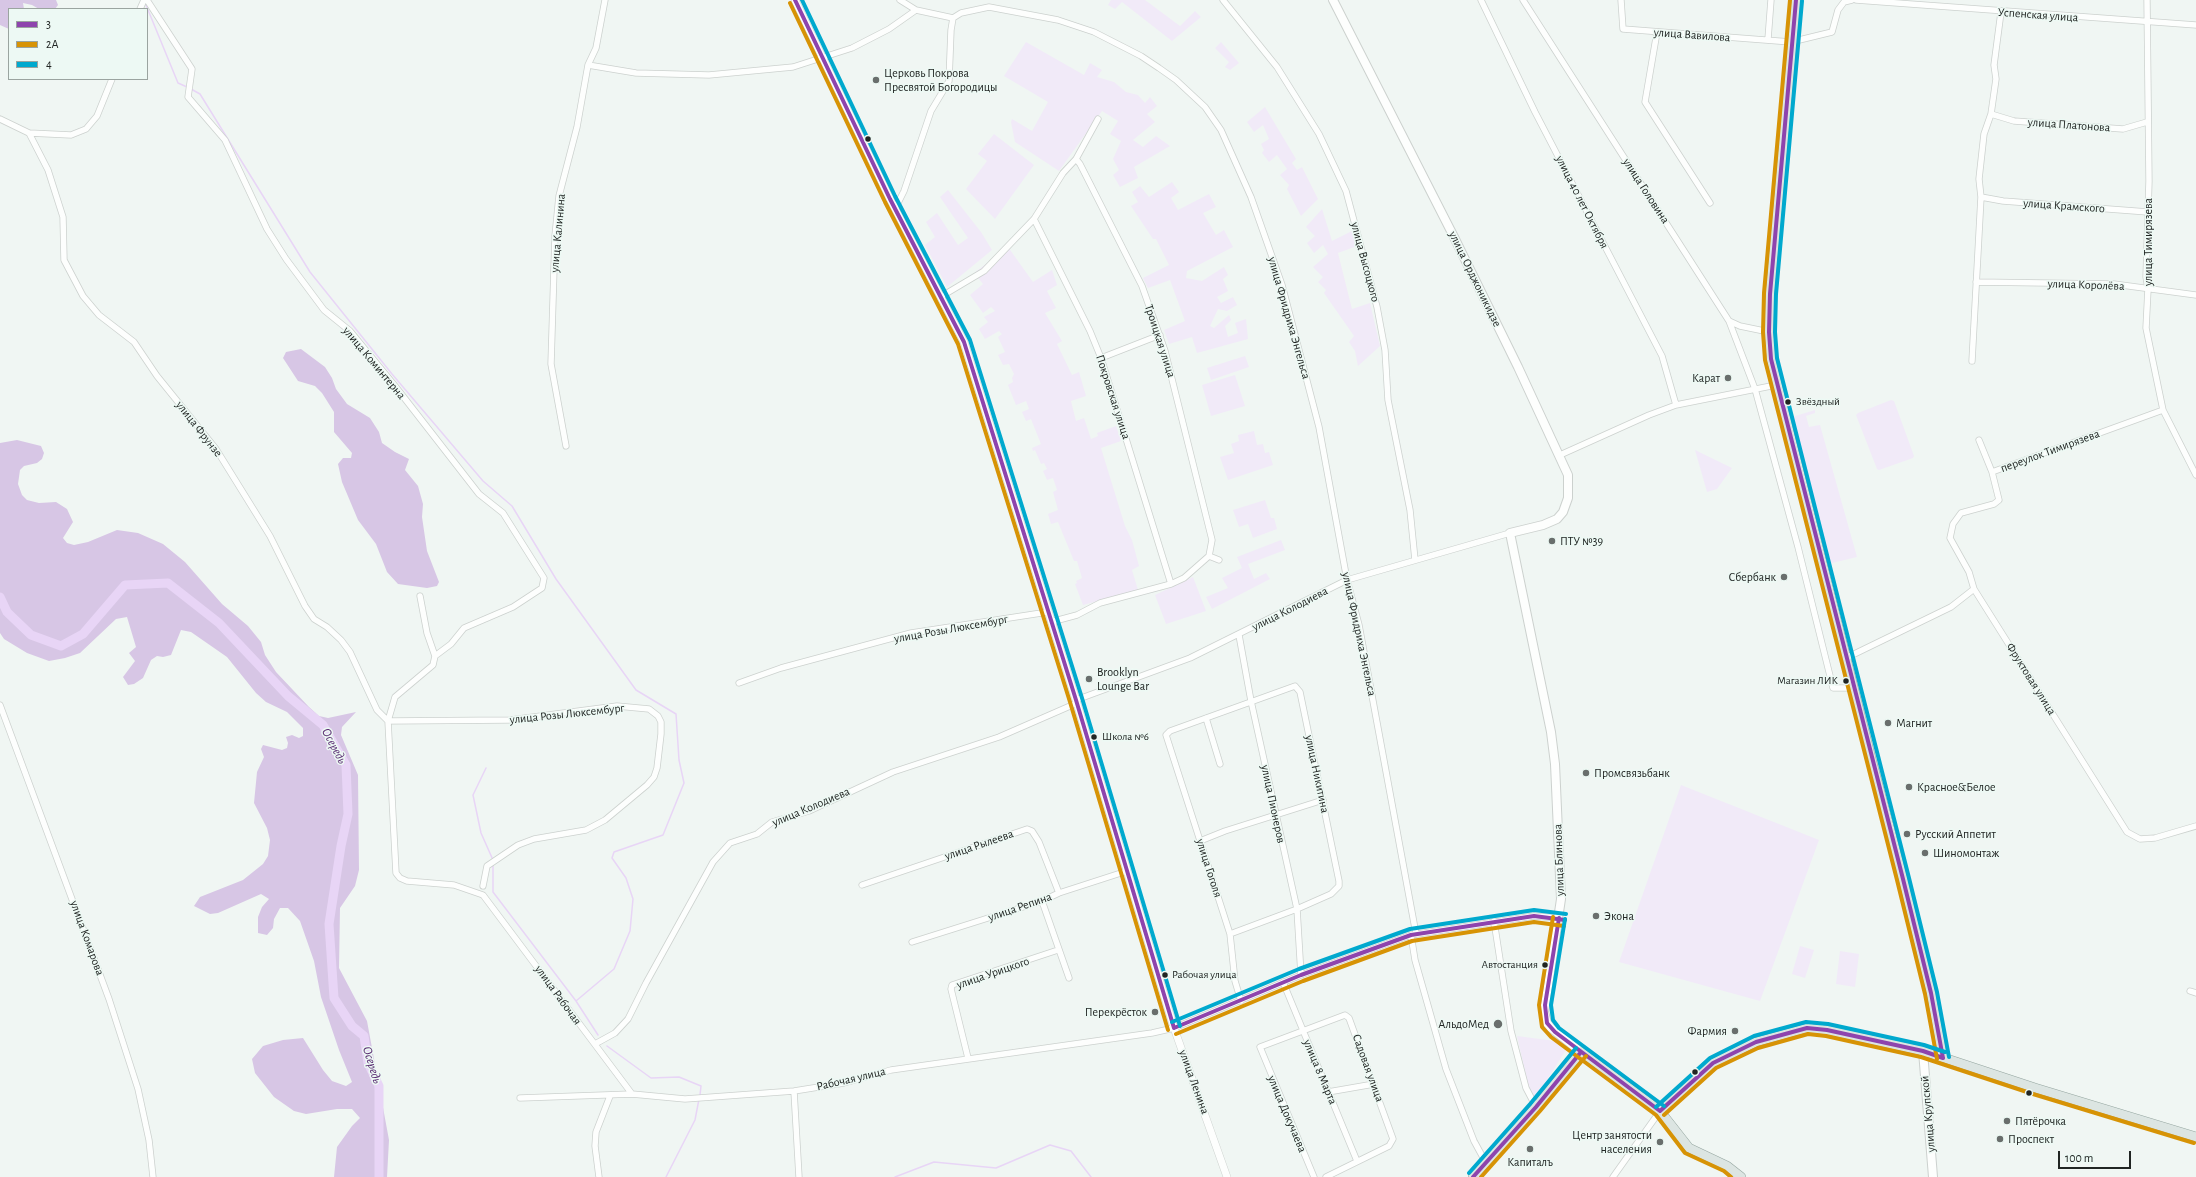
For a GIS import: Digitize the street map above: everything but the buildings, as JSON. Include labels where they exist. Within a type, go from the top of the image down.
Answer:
[{"type":"main road","name":"улица Орджоникидзе","points":[[1333,0],[1454,237],[1560,455],[1568,475],[1569,487],[1563,512],[1551,522],[1510,533]]},
{"type":"main road","points":[[1796,0],[1791,42],[1769,332],[1776,385],[1929,983],[1943,1058]]},
{"type":"main road","name":"улица Блинова","points":[[1510,533],[1551,732],[1561,870],[1559,918],[1544,1012],[1551,1028],[1580,1052],[1660,1111],[1689,1148],[1727,1166],[1741,1177]]},
{"type":"main road","points":[[1660,1111],[1712,1063],[1756,1042],[1807,1028],[1827,1030],[1923,1051],[2196,1137]]},
{"type":"main road","name":"улица Крупской","points":[[1923,1051],[1933,1177]]},
{"type":"main road","points":[[1474,1177],[1536,1107],[1580,1052]]},
{"type":"street","name":"улица Коминтерна","points":[[145,0],[192,69],[188,84],[188,97],[225,140],[267,229],[297,275],[324,310],[350,331],[395,386],[478,494],[503,513],[544,578],[542,588],[513,607],[464,628],[451,644],[435,656]]},
{"type":"street","name":"улица Калинина","points":[[566,446],[551,364],[555,236],[559,196],[577,127],[588,65],[596,48],[605,0]]},
{"type":"street","name":"улица Ленина","points":[[794,0],[895,209],[960,331],[1076,702],[1174,1028],[1227,1177]]},
{"type":"street","points":[[895,209],[904,192],[931,111],[949,81],[951,30],[954,18],[916,10],[900,0]]},
{"type":"street","name":"улица Высоцкого","points":[[1223,0],[1251,32],[1277,67],[1319,134],[1346,191],[1366,259],[1380,321],[1385,350],[1388,400],[1410,510],[1415,560]]},
{"type":"street","name":"улица 40 лет Октября","points":[[1482,0],[1535,112],[1662,356],[1676,405]]},
{"type":"street","name":"улица Головина","points":[[1523,0],[1729,321],[1754,389],[1798,547],[1834,688],[1853,688]]},
{"type":"street","name":"улица Вавилова","points":[[1621,0],[1623,29],[1768,39],[1791,42]]},
{"type":"street","points":[[1768,39],[1771,0]]},
{"type":"street","points":[[1791,42],[1832,32],[1838,10],[1844,2],[1852,0]]},
{"type":"street","name":"Успенская улица","points":[[1856,0],[2196,26]]},
{"type":"street","name":"улица Тимирязева","points":[[2147,0],[2148,212],[2146,277],[2148,289],[2146,328],[2164,410],[2195,471]]},
{"type":"street","name":"улица Фридриха Энгельса","points":[[954,18],[961,13],[989,7],[1076,25],[1141,56],[1176,80],[1205,107],[1221,130],[1250,197],[1282,285],[1318,427],[1347,580],[1359,625],[1414,935],[1415,960],[1446,1069],[1474,1141],[1486,1163]]},
{"type":"street","points":[[588,65],[636,73],[709,75],[793,66],[822,59],[852,48],[889,29],[916,10]]},
{"type":"street","points":[[1972,361],[1982,197],[1979,179],[1984,134],[1992,114],[1996,79],[1994,65],[2002,12]]},
{"type":"street","points":[[1656,32],[1645,102],[1710,204]]},
{"type":"street","points":[[0,119],[29,132],[70,135],[86,129],[97,116],[112,80]]},
{"type":"street","name":"улица Платонова","points":[[1992,114],[2014,121],[2123,129],[2147,122]]},
{"type":"street","points":[[942,296],[984,271],[1034,219],[1063,173],[1076,159],[1098,119]]},
{"type":"street","name":"улица Фрунзе","points":[[29,132],[48,170],[63,217],[64,260],[83,296],[99,315],[134,342],[156,376],[216,449],[270,536],[305,606],[314,619],[327,627],[342,640],[350,652],[377,710],[388,721]]},
{"type":"street","name":"Троицкая улица","points":[[1076,159],[1080,164],[1142,286],[1160,335],[1212,540],[1209,556]]},
{"type":"street","name":"улица Крамского","points":[[1982,197],[2003,201],[2148,212]]},
{"type":"street","name":"Покровская улица","points":[[1034,219],[1102,358],[1171,584]]},
{"type":"street","name":"улица Королёва","points":[[1976,282],[2114,284],[2196,295]]},
{"type":"street","points":[[1729,321],[1740,326],[1769,332]]},
{"type":"street","points":[[1102,358],[1160,335]]},
{"type":"street","points":[[1560,455],[1649,415],[1676,405],[1776,385]]},
{"type":"street","name":"переулок Тимирязева","points":[[1974,588],[1969,572],[1950,538],[1953,524],[1960,513],[1994,504],[1999,500],[1992,472],[2164,410]]},
{"type":"street","points":[[1979,440],[1992,472]]},
{"type":"street","name":"улица Колодиева","points":[[596,1044],[615,1033],[628,1019],[713,862],[730,843],[757,834],[772,822],[808,811],[893,772],[999,737],[1076,702],[1175,664],[1239,635],[1347,580],[1510,533]]},
{"type":"street","points":[[1051,622],[1077,615],[1100,604],[1171,584],[1184,578],[1209,556],[1219,560]]},
{"type":"street","points":[[1846,658],[1951,607],[1974,588]]},
{"type":"street","name":"Фруктовая улица","points":[[1974,588],[2127,832],[2140,839],[2155,838],[2196,826]]},
{"type":"street","points":[[388,721],[395,697],[428,671],[433,665],[435,656],[427,633],[420,596]]},
{"type":"street","name":"улица Розы Люксембург","points":[[740,683],[781,668],[911,633],[995,622],[1048,612]]},
{"type":"street","name":"улица Пионеров","points":[[1239,635],[1275,816],[1297,909],[1301,975]]},
{"type":"street","name":"улица Никитина","points":[[1166,738],[1168,732],[1251,701],[1293,686],[1299,689],[1339,886],[1331,894],[1297,909],[1230,934]]},
{"type":"street","name":"улица Комарова","points":[[0,705],[109,999],[138,1089],[149,1140],[153,1177]]},
{"type":"street","name":"улица Розы Люксембург","points":[[388,721],[510,720],[617,706],[649,709],[658,716],[661,722],[661,734],[657,768],[654,777],[647,786],[605,820],[586,830],[534,839],[518,845],[487,866],[482,886]]},
{"type":"street","points":[[1206,718],[1220,764]]},
{"type":"street","name":"улица Рабочая","points":[[388,721],[396,873],[400,878],[407,881],[454,885],[483,895],[632,1094]]},
{"type":"street","name":"улица Гоголя","points":[[1166,738],[1230,934],[1235,981],[1241,1001]]},
{"type":"street","points":[[1200,841],[1322,800]]},
{"type":"street","name":"улица Рылеева","points":[[862,885],[1027,829],[1032,831],[1039,842],[1059,893]]},
{"type":"street","name":"улица Репина","points":[[912,942],[1042,901],[1059,893],[1127,871]]},
{"type":"street","points":[[1042,901],[1069,978]]},
{"type":"street","name":"Рабочая улица","points":[[632,1094],[685,1099],[794,1091],[844,1083],[892,1070],[1152,1033],[1174,1028],[1301,975],[1414,935],[1494,921],[1534,916],[1559,918]]},
{"type":"street","points":[[1494,921],[1511,1031],[1526,1088],[1536,1107]]},
{"type":"street","name":"улица Урицкого","points":[[968,1058],[950,989],[952,985],[1058,950]]},
{"type":"street","name":"улица 8 Марта","points":[[1283,982],[1357,1161]]},
{"type":"street","points":[[2190,991],[2196,993]]},
{"type":"street","name":"Садовая улица","points":[[1260,1052],[1262,1045],[1341,1016],[1347,1016],[1374,1084],[1393,1139],[1389,1146],[1326,1177]]},
{"type":"street","name":"улица Докучаева","points":[[1260,1052],[1314,1177]]},
{"type":"street","points":[[1328,1092],[1374,1084]]},
{"type":"street","points":[[794,1091],[799,1177]]},
{"type":"street","points":[[520,1098],[610,1096],[632,1094]]},
{"type":"street","points":[[599,1177],[595,1146],[596,1132],[610,1096]]},
{"type":"street","points":[[1612,1177],[1660,1111]]},
{"type":"shaded area","points":[[0,0],[56,0],[58,5],[56,8],[37,8],[23,3],[24,8],[8,8],[8,29],[0,25]]},
{"type":"shaded area","points":[[1111,0],[1145,0],[1180,26],[1195,11],[1201,17],[1172,41],[1122,2],[1115,9],[1108,5]]},
{"type":"shaded area","points":[[1026,42],[1084,75],[1090,63],[1102,70],[1097,77],[1114,82],[1126,92],[1138,95],[1145,103],[1150,97],[1157,106],[1147,114],[1155,122],[1133,140],[1143,147],[1156,136],[1170,146],[1134,167],[1138,178],[1120,187],[1113,175],[1119,170],[1113,159],[1121,141],[1110,134],[1118,121],[1102,111],[1059,171],[1015,142],[1011,122],[1012,119],[1032,131],[1048,102],[1004,76]]},
{"type":"shaded area","points":[[1221,42],[1239,63],[1230,70],[1225,67],[1229,62],[1215,48]]},
{"type":"shaded area","points":[[1265,107],[1296,159],[1292,163],[1297,170],[1302,167],[1318,199],[1301,216],[1287,189],[1289,185],[1280,175],[1287,169],[1277,155],[1269,162],[1262,153],[1264,150],[1261,144],[1269,139],[1263,125],[1254,132],[1247,122]]},
{"type":"shaded area","points":[[994,134],[1034,165],[995,219],[966,189],[987,161],[978,154]]},
{"type":"shaded area","points":[[1172,182],[1179,192],[1171,198],[1178,210],[1209,194],[1216,207],[1203,213],[1216,235],[1224,230],[1233,247],[1187,271],[1186,278],[1202,281],[1224,267],[1228,275],[1223,279],[1228,291],[1217,297],[1221,303],[1233,297],[1237,305],[1227,311],[1218,309],[1210,326],[1214,328],[1229,315],[1231,320],[1225,326],[1228,337],[1238,333],[1235,323],[1246,319],[1248,339],[1197,353],[1192,337],[1169,344],[1164,330],[1185,321],[1170,280],[1148,288],[1143,278],[1169,265],[1156,239],[1153,239],[1131,206],[1138,202],[1132,192],[1140,186],[1149,197]]},
{"type":"shaded area","points":[[948,190],[981,232],[992,250],[947,287],[925,245],[935,237],[926,222],[937,213],[958,245],[968,238],[940,197]]},
{"type":"shaded area","points":[[1322,209],[1332,241],[1352,231],[1357,246],[1338,253],[1352,309],[1370,303],[1380,346],[1358,366],[1355,351],[1349,342],[1354,336],[1324,293],[1326,290],[1318,282],[1323,277],[1313,267],[1328,254],[1323,245],[1314,253],[1307,243],[1315,236],[1306,227]]},
{"type":"shaded area","points":[[1008,247],[1033,282],[1052,270],[1057,285],[1047,291],[1056,308],[1045,313],[1062,341],[1057,344],[1072,375],[1079,372],[1086,396],[1071,401],[1076,421],[1084,418],[1091,439],[1098,436],[1097,433],[1116,426],[1121,441],[1101,448],[1125,526],[1132,540],[1139,566],[1132,570],[1138,590],[1083,605],[1075,584],[1077,583],[1076,581],[1082,578],[1077,561],[1074,561],[1058,522],[1051,524],[1048,514],[1058,510],[1053,492],[1057,490],[1053,478],[1047,480],[1043,471],[1047,469],[1044,463],[1041,464],[1035,450],[1033,451],[1032,448],[1041,444],[1031,419],[1026,421],[1022,412],[1029,409],[1026,401],[1016,405],[1008,385],[1013,382],[1012,378],[1014,374],[1009,364],[1003,365],[998,355],[1005,352],[998,337],[1002,334],[999,331],[985,339],[979,329],[988,322],[984,317],[995,311],[991,307],[983,313],[970,295],[983,284],[974,273]]},
{"type":"shaded area","points":[[301,349],[325,367],[332,378],[336,389],[347,404],[370,418],[379,432],[382,443],[409,459],[405,470],[418,486],[423,504],[422,517],[427,551],[439,582],[437,586],[427,588],[398,584],[387,572],[376,544],[358,520],[342,482],[338,464],[343,458],[351,458],[352,453],[334,432],[334,412],[322,393],[315,386],[298,381],[283,358],[286,352]]},
{"type":"shaded area","points":[[1245,356],[1249,367],[1211,380],[1207,368]]},
{"type":"shaded area","points":[[1235,375],[1245,406],[1211,416],[1202,385]]},
{"type":"shaded area","points":[[1891,400],[1894,401],[1914,456],[1913,458],[1879,470],[1877,469],[1856,415]]},
{"type":"shaded area","points":[[1815,410],[1815,413],[1806,416],[1809,427],[1820,425],[1857,557],[1828,564],[1792,417]]},
{"type":"shaded area","points":[[1254,431],[1257,445],[1263,444],[1265,453],[1269,452],[1273,465],[1228,480],[1220,457],[1234,453],[1231,444],[1239,441],[1238,435]]},
{"type":"shaded area","points":[[17,440],[41,446],[44,453],[42,459],[37,463],[24,466],[20,470],[18,484],[22,495],[27,500],[39,503],[56,502],[67,509],[73,522],[63,538],[67,543],[74,545],[88,542],[117,530],[138,533],[163,544],[185,562],[222,604],[248,626],[261,642],[265,655],[276,672],[319,716],[328,718],[356,712],[342,727],[341,735],[358,775],[359,870],[355,886],[340,908],[339,968],[367,1021],[389,1140],[387,1177],[334,1177],[337,1147],[352,1126],[360,1118],[352,1109],[337,1109],[306,1114],[294,1111],[274,1097],[255,1073],[252,1059],[263,1046],[283,1040],[303,1038],[323,1070],[332,1081],[346,1086],[352,1082],[339,1050],[321,997],[314,961],[300,921],[288,908],[280,908],[274,919],[273,928],[267,935],[258,933],[258,917],[262,907],[269,899],[261,894],[218,913],[210,914],[194,906],[200,897],[243,880],[263,864],[268,856],[270,840],[267,828],[254,803],[257,772],[264,757],[261,749],[263,745],[282,750],[287,748],[288,743],[286,737],[292,735],[299,738],[303,736],[303,728],[287,712],[266,702],[256,693],[227,657],[191,632],[181,630],[171,655],[163,657],[157,656],[151,660],[143,678],[134,684],[128,685],[123,677],[135,661],[129,653],[136,647],[127,617],[116,619],[80,653],[49,661],[27,653],[4,639],[0,633],[0,443]]},
{"type":"shaded area","points":[[1695,450],[1732,468],[1717,489],[1707,492]]},
{"type":"shaded area","points":[[1265,500],[1271,518],[1274,518],[1277,529],[1253,538],[1248,524],[1239,527],[1233,510]]},
{"type":"shaded area","points":[[1281,540],[1285,550],[1248,564],[1254,579],[1266,573],[1270,579],[1212,609],[1206,597],[1228,588],[1222,578],[1242,568],[1237,557]]},
{"type":"shaded area","points":[[1193,577],[1206,611],[1166,624],[1155,595]]},
{"type":"shaded area","points":[[1681,785],[1819,840],[1760,1001],[1619,962]]},
{"type":"shaded area","points":[[1800,946],[1814,950],[1805,978],[1792,974]]},
{"type":"shaded area","points":[[1840,951],[1859,954],[1855,987],[1836,984]]},
{"type":"shaded area","points":[[1517,1036],[1563,1042],[1566,1050],[1536,1097],[1530,1093]]},
{"type":"waterway","points":[[148,10],[178,83],[187,87]]},
{"type":"waterway","points":[[191,89],[200,94],[310,272],[392,374],[483,481],[512,506],[556,579],[636,690],[676,714],[679,760],[684,783],[663,835],[614,852],[612,858],[626,878],[633,899],[630,931],[614,969],[576,1001]]},
{"type":"waterway","name":"Осередь","points":[[0,597],[7,612],[31,635],[61,646],[83,634],[125,585],[168,583],[219,623],[288,696],[323,725],[346,765],[348,814],[341,846],[329,924],[334,998],[352,1026],[364,1036],[368,1063],[379,1086],[379,1177]]},
{"type":"waterway","points":[[486,768],[473,795],[481,833],[493,860]]},
{"type":"waterway","points":[[493,864],[493,892],[576,1001],[598,1035]]},
{"type":"waterway","points":[[607,1046],[651,1078],[679,1077],[701,1086],[700,1095]]},
{"type":"waterway","points":[[666,1177],[695,1120],[699,1099]]},
{"type":"waterway","points":[[895,1177],[934,1162],[996,1168],[1050,1145],[1071,1151],[1091,1177]]},
{"type":"transit line","name":"3","points":[[795,0],[890,199],[964,342],[1076,700],[1174,1028]]},
{"type":"transit line","name":"4","points":[[802,0],[895,196],[970,340],[1082,698],[1180,1026]]},
{"type":"transit line","name":"2А","points":[[1790,0],[1764,293],[1763,332],[1765,360],[1897,880],[1925,994],[1937,1059]]},
{"type":"transit line","name":"3","points":[[1796,0],[1770,294],[1769,332],[1771,359],[1903,879],[1931,993],[1943,1058]]},
{"type":"transit line","name":"4","points":[[1802,1],[1776,294],[1775,332],[1777,358],[1909,878],[1937,992],[1949,1057]]},
{"type":"transit line","name":"2А","points":[[790,3],[885,202],[958,344],[1070,702],[1168,1030]]},
{"type":"transit line","name":"4","points":[[1172,1022],[1299,969],[1410,929],[1534,910],[1566,914]]},
{"type":"transit line","name":"3","points":[[1174,1028],[1301,975],[1411,935],[1534,916],[1565,920]]},
{"type":"transit line","name":"2А","points":[[1553,917],[1539,1005],[1542,1027],[1551,1037],[1656,1115],[1685,1153],[1724,1171],[1731,1177]]},
{"type":"transit line","name":"3","points":[[1559,918],[1545,1005],[1547,1023],[1555,1032],[1660,1111]]},
{"type":"transit line","name":"4","points":[[1565,919],[1551,1005],[1553,1020],[1559,1028],[1664,1106]]},
{"type":"transit line","name":"2А","points":[[1176,1034],[1303,981],[1412,941],[1534,922],[1564,926]]},
{"type":"transit line","name":"4","points":[[1656,1107],[1710,1058],[1754,1036],[1806,1022],[1828,1024],[1924,1045],[1945,1052]]},
{"type":"transit line","name":"3","points":[[1660,1111],[1713,1063],[1756,1042],[1807,1028],[1827,1030],[1923,1051],[1943,1058]]},
{"type":"transit line","name":"2А","points":[[1664,1115],[1716,1068],[1758,1048],[1808,1034],[1826,1036],[1921,1057],[2033,1094],[2194,1143]]},
{"type":"transit line","name":"4","points":[[1469,1173],[1531,1103],[1576,1048]]},
{"type":"transit line","name":"3","points":[[1473,1177],[1536,1107],[1581,1052]]},
{"type":"transit line","name":"2А","points":[[1481,1177],[1540,1111],[1586,1056]]},
{"type":"place","name":"Церковь Покрова Пресвятой Богородицы","points":[[876,80]]},
{"type":"place","name":"Карат","points":[[1728,378]]},
{"type":"place","name":"Звёздный","points":[[1788,402]]},
{"type":"place","name":"ПТУ №39","points":[[1552,541]]},
{"type":"place","name":"Сбербанк","points":[[1784,577]]},
{"type":"place","name":"Brooklyn Lounge Bar","points":[[1089,679]]},
{"type":"place","name":"Магазин ЛИК","points":[[1846,681]]},
{"type":"place","name":"Магнит","points":[[1888,723]]},
{"type":"place","name":"Школа №6","points":[[1094,737]]},
{"type":"place","name":"Промсвязьбанк","points":[[1586,773]]},
{"type":"place","name":"Красное&Белое","points":[[1909,787]]},
{"type":"place","name":"Русский Аппетит","points":[[1907,834]]},
{"type":"place","name":"Шиномонтаж","points":[[1925,853]]},
{"type":"place","name":"Экона","points":[[1596,916]]},
{"type":"place","name":"Автостанция","points":[[1545,965]]},
{"type":"place","name":"Рабочая улица","points":[[1165,975]]},
{"type":"place","name":"Перекрёсток","points":[[1155,1012]]},
{"type":"place","name":"АльдоМед","points":[[1498,1024]]},
{"type":"place","name":"Фармия","points":[[1735,1031]]},
{"type":"place","name":"Пятёрочка","points":[[2007,1121]]},
{"type":"place","name":"Проспект","points":[[2000,1139]]},
{"type":"place","name":"Центр занятости населения","points":[[1660,1142]]},
{"type":"place","name":"Капиталъ","points":[[1530,1149]]}]
